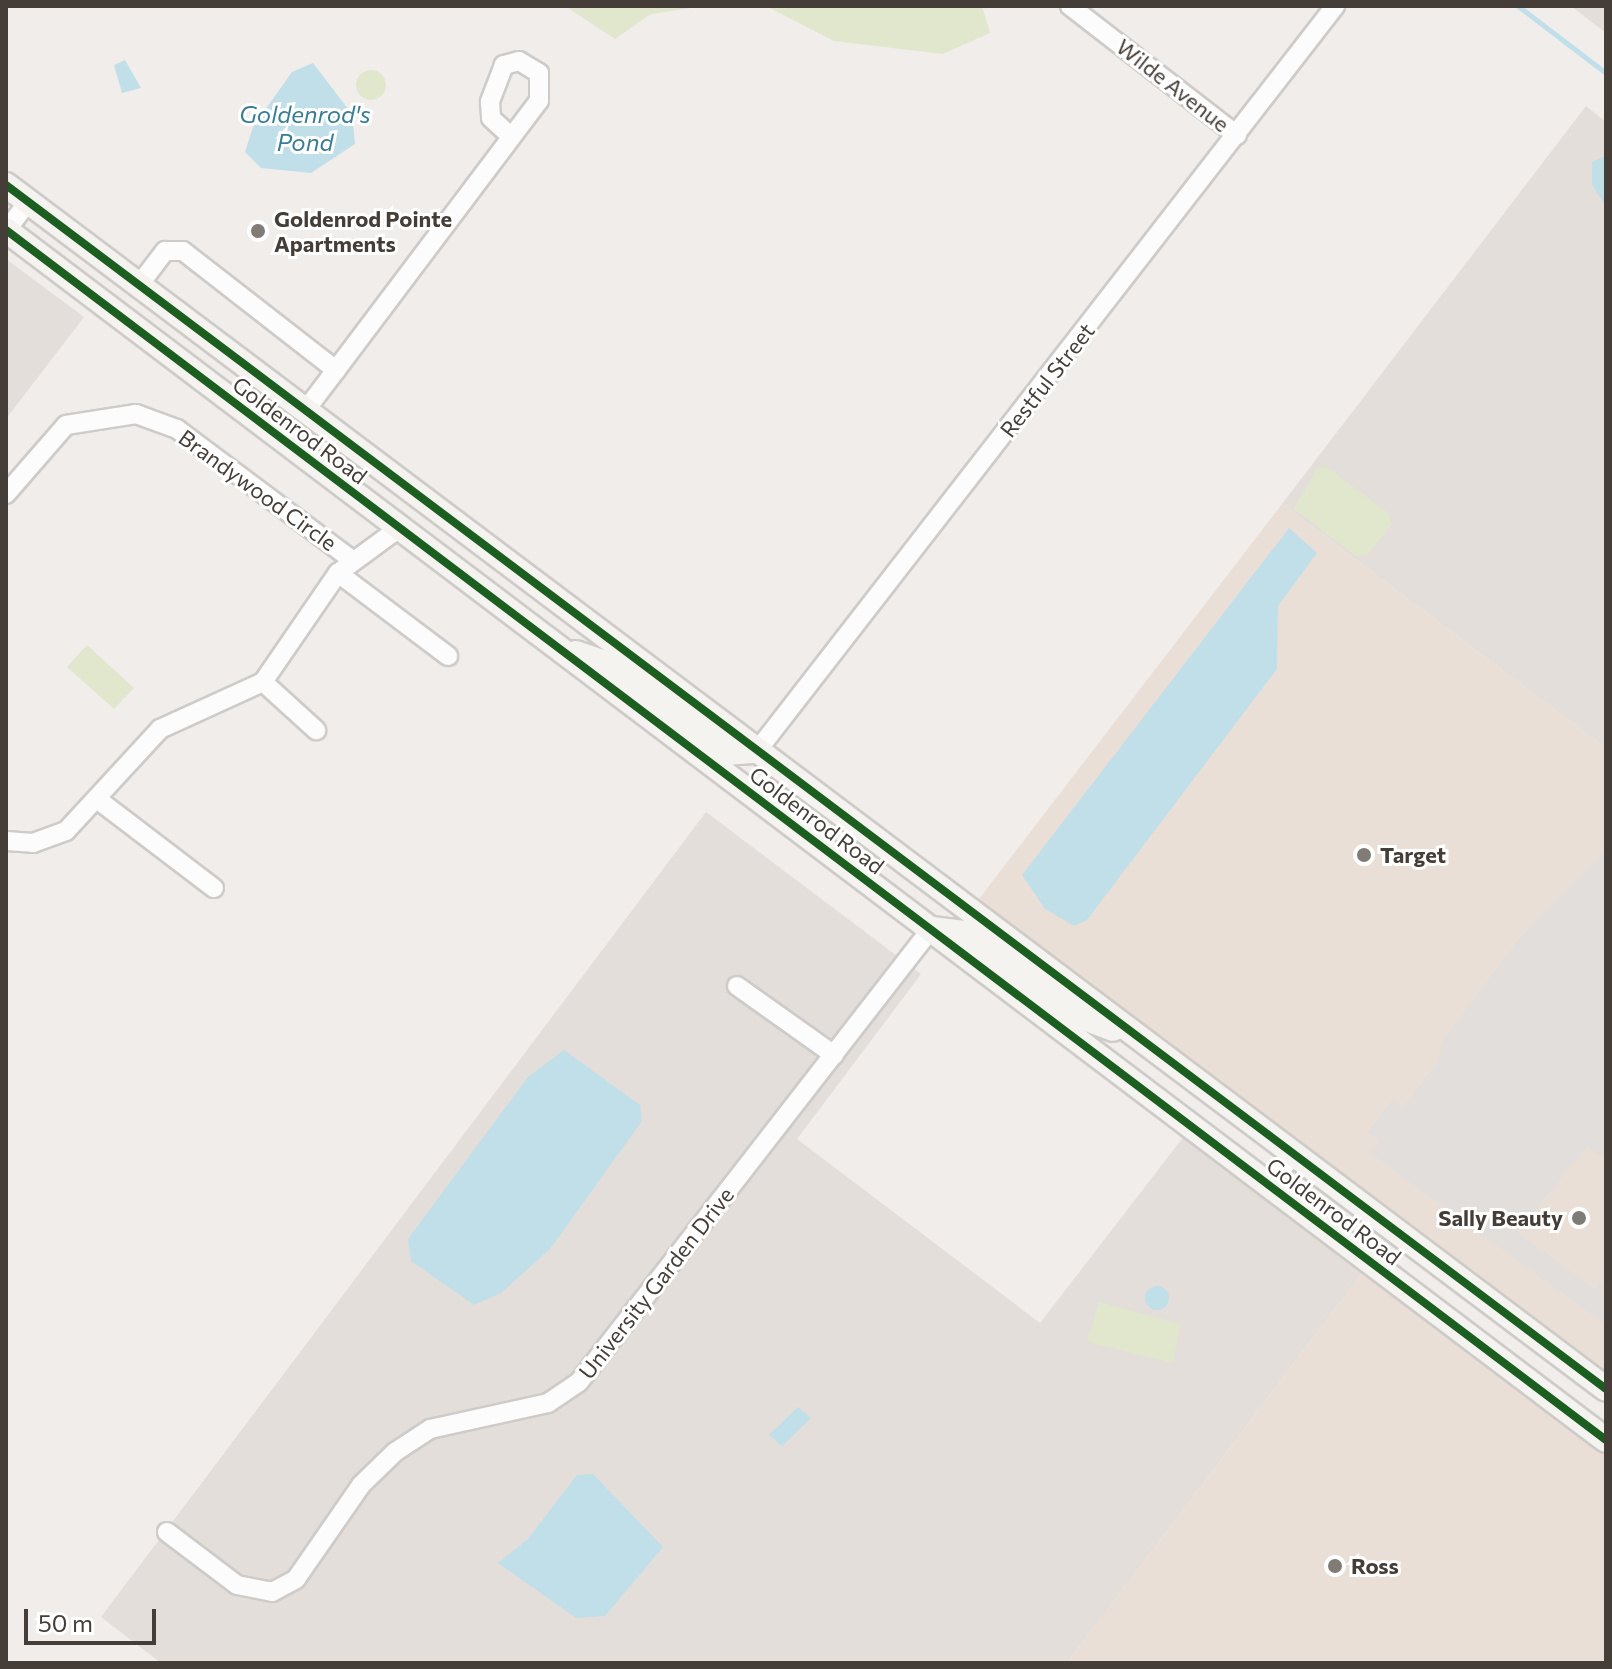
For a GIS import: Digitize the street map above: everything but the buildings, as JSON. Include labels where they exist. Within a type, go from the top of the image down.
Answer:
[{"type":"main road","name":"Goldenrod Road","points":[[6,185],[1606,1389]]},
{"type":"main road","name":"Goldenrod Road","points":[[6,230],[1604,1439]]},
{"type":"main road","points":[[399,528],[433,526],[552,616],[596,631]]},
{"type":"main road","points":[[551,644],[611,665],[725,753],[757,751]]},
{"type":"main road","points":[[931,929],[966,933],[1082,1017],[1138,1038]]},
{"type":"street","name":"Wilde Avenue","points":[[1070,6],[1237,135]]},
{"type":"street","name":"Restful Street","points":[[757,751],[1335,6]]},
{"type":"street","points":[[305,411],[510,136]]},
{"type":"street","points":[[6,230],[28,202]]},
{"type":"street","points":[[139,285],[165,251],[183,251],[336,370]]},
{"type":"street","name":"Brandywood Circle","points":[[6,494],[66,425],[136,414],[177,429],[351,559]]},
{"type":"street","name":"Brandywood Circle","points":[[263,682],[338,573],[351,559],[399,528]]},
{"type":"street","points":[[338,573],[448,656]]},
{"type":"street","points":[[6,841],[57,837],[97,799],[160,729],[263,682],[316,730]]},
{"type":"street","points":[[97,799],[214,888]]},
{"type":"street","name":"University Garden Drive","points":[[167,1532],[237,1585],[272,1592],[296,1579],[361,1485],[395,1452],[430,1429],[564,1393],[605,1352],[931,929]]},
{"type":"street","points":[[737,986],[834,1055]]},
{"type":"street","points":[[1269,1184],[1293,1155]]},
{"type":"shaded area","points":[[1571,6],[1606,6],[1606,33]]},
{"type":"shaded area","points":[[1586,106],[1606,122],[1606,748],[1282,504]]},
{"type":"shaded area","points":[[6,259],[84,317],[6,419]]},
{"type":"shaded area","points":[[1282,504],[1606,748],[1606,1387],[972,908]]},
{"type":"shaded area","points":[[706,812],[921,974],[797,1139],[1040,1323],[1188,1131],[1366,1268],[1067,1663],[161,1663],[101,1617]]},
{"type":"shaded area","points":[[1606,850],[1606,1160],[1588,1147],[1517,1232],[1595,1289],[1606,1276],[1606,1325],[1370,1153],[1380,1141],[1368,1132],[1392,1100],[1402,1108],[1438,1062],[1444,1038],[1528,928]]},
{"type":"shaded area","points":[[1366,1268],[1606,1446],[1606,1663],[1067,1663]]},
{"type":"green space","points":[[565,6],[704,6],[651,14],[615,39]]},
{"type":"green space","points":[[766,6],[982,6],[990,33],[943,54],[834,41]]},
{"type":"green space","points":[[371,70],[381,75],[386,85],[381,95],[371,100],[361,95],[356,85],[361,75]]},
{"type":"green space","points":[[1327,467],[1389,514],[1392,524],[1367,555],[1356,556],[1294,509],[1317,468]]},
{"type":"green space","points":[[87,645],[134,688],[114,709],[67,667]]},
{"type":"green space","points":[[1099,1302],[1180,1324],[1173,1363],[1087,1342]]},
{"type":"water","points":[[125,60],[141,88],[122,93],[114,65]]},
{"type":"water","name":"Goldenrod's Pond","points":[[313,63],[352,114],[355,144],[311,173],[261,168],[245,152],[253,127],[292,72]]},
{"type":"water","points":[[1606,156],[1606,206],[1592,185],[1592,162]]},
{"type":"water","points":[[1289,528],[1317,553],[1278,606],[1277,669],[1087,920],[1074,926],[1045,909],[1022,875]]},
{"type":"water","points":[[564,1050],[640,1105],[642,1121],[550,1249],[501,1293],[474,1305],[411,1261],[408,1239],[528,1077]]},
{"type":"water","points":[[1157,1286],[1166,1289],[1169,1298],[1166,1307],[1157,1310],[1148,1307],[1145,1298],[1148,1289]]},
{"type":"water","points":[[798,1407],[811,1418],[782,1446],[769,1435]]},
{"type":"water","points":[[593,1474],[663,1547],[605,1616],[576,1618],[498,1563],[528,1539],[577,1475]]},
{"type":"waterway","points":[[1518,6],[1606,73]]},
{"type":"cycle path","points":[[6,185],[1606,1389]]},
{"type":"cycle path","points":[[6,230],[1606,1440]]},
{"type":"place","name":"Goldenrod Pointe Apartments","points":[[258,231]]},
{"type":"place","name":"Target","points":[[1364,855]]},
{"type":"place","name":"Sally Beauty","points":[[1579,1218]]},
{"type":"place","name":"Ross","points":[[1335,1566]]}]
